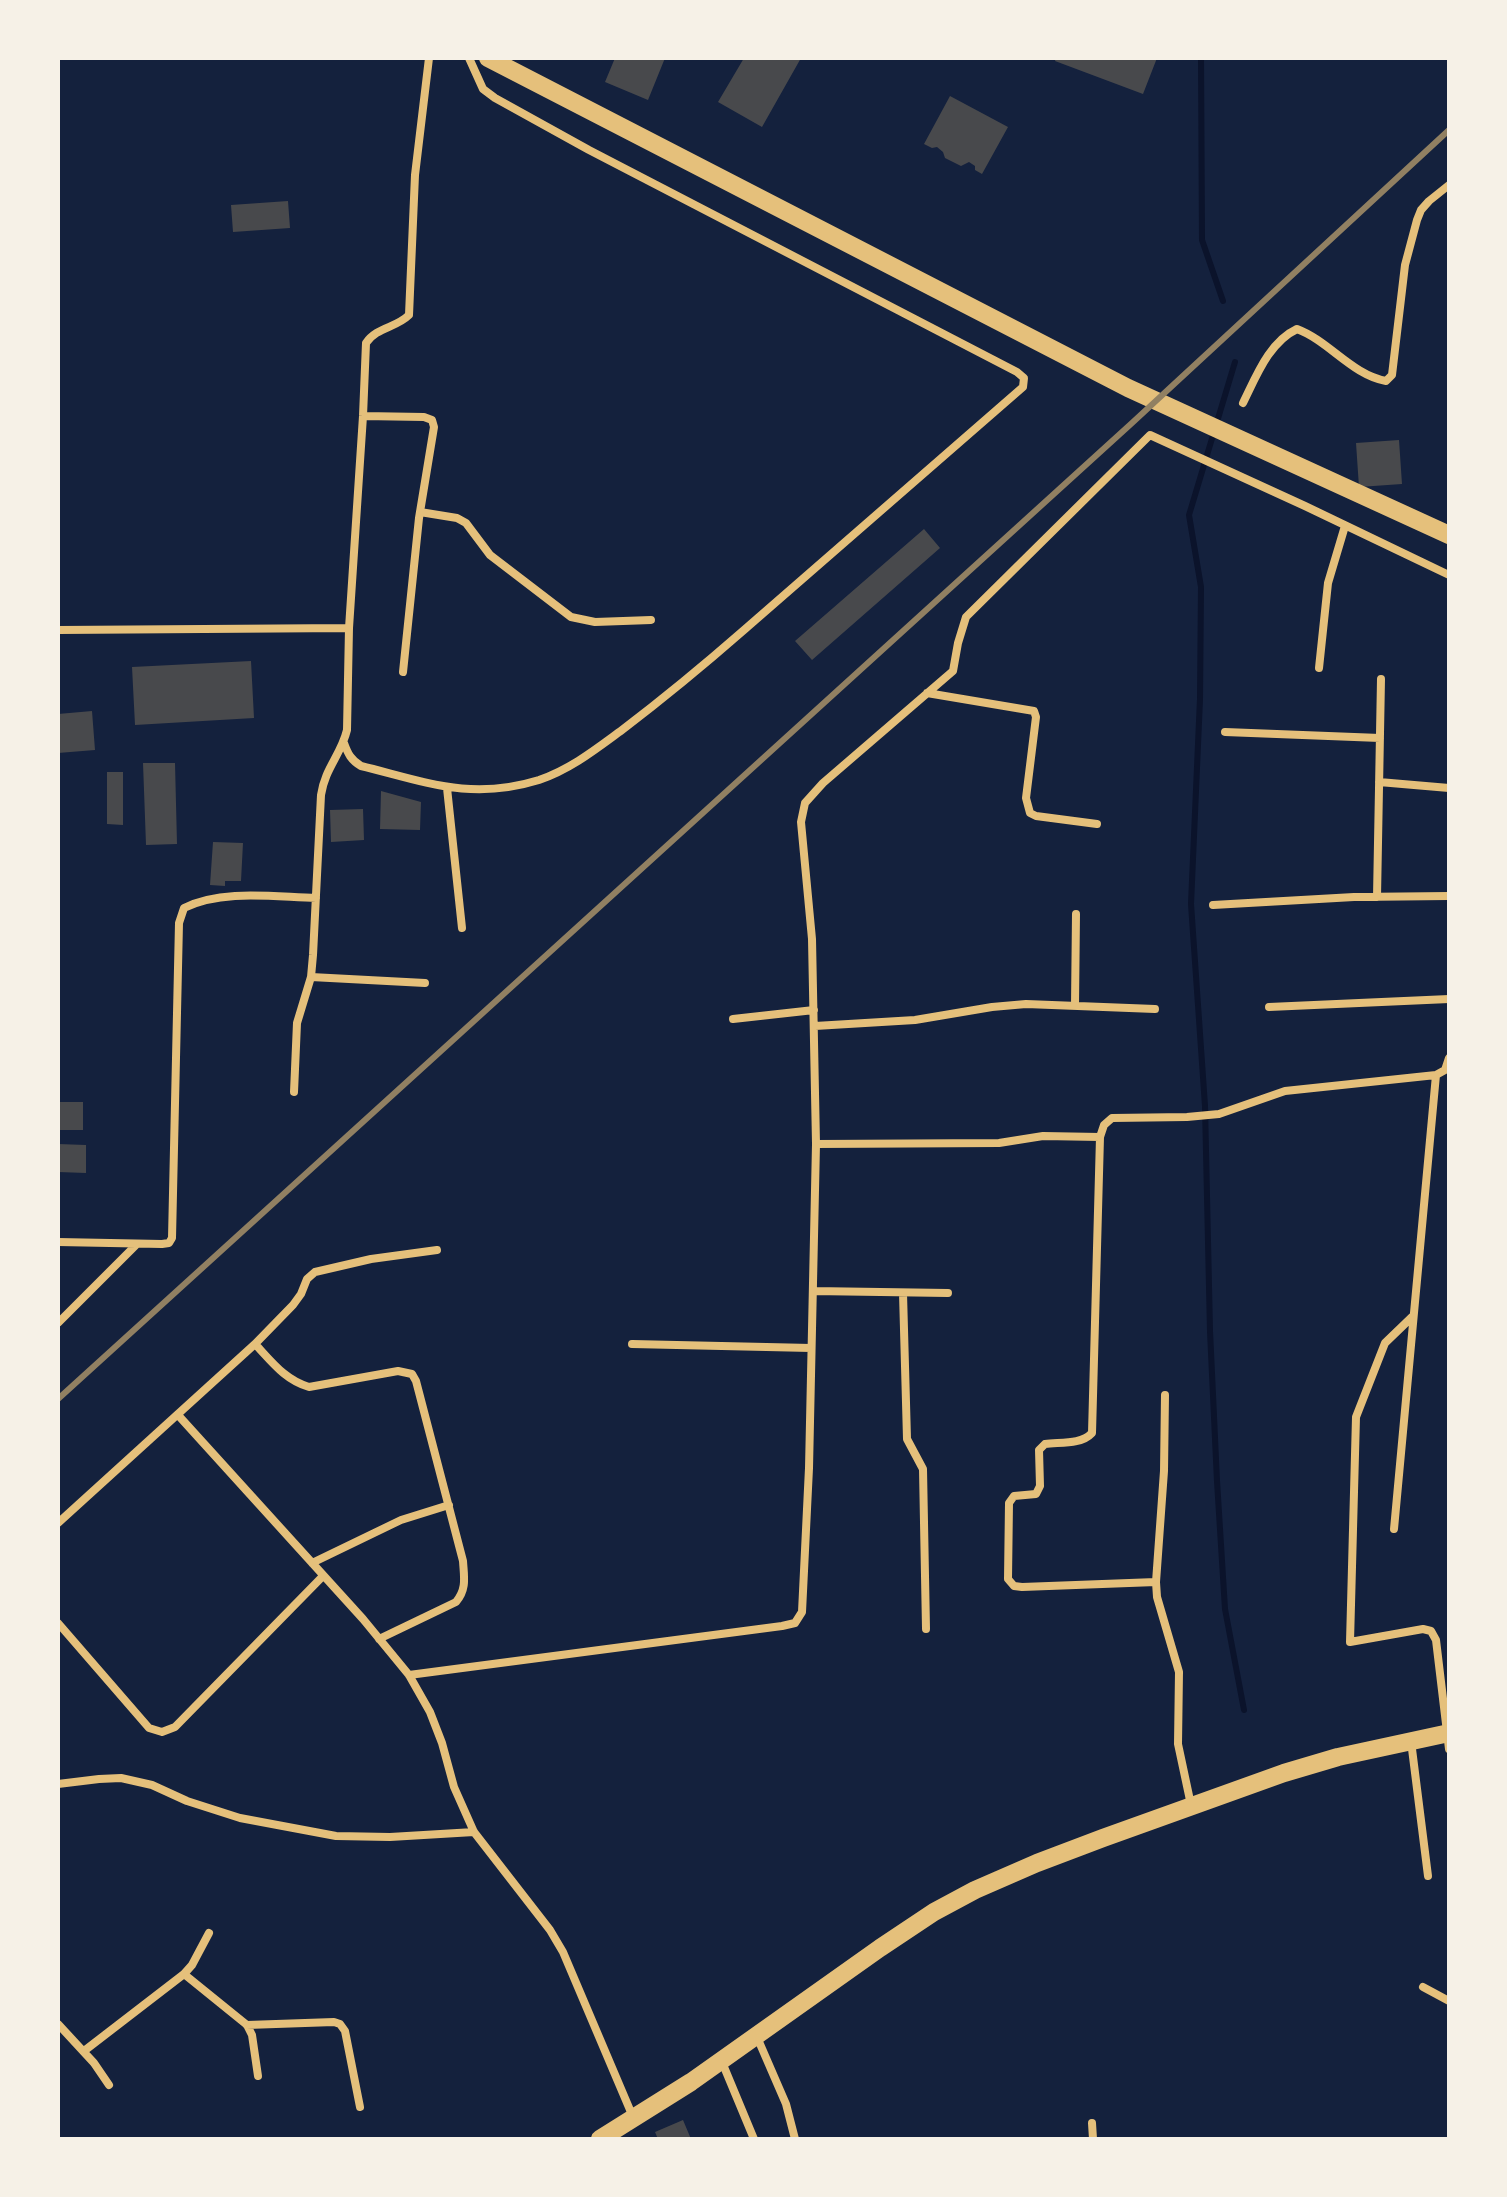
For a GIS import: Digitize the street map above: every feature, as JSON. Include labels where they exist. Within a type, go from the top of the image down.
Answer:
[{"type":"main road","points":[[488,58],[1128,388],[1449,535]]},
{"type":"main road","points":[[600,2139],[722,2061],[934,1912],[975,1890],[1037,1863],[1191,1805],[1338,1757],[1411,1741],[1448,1738]]},
{"type":"street","points":[[294,1092],[297,1023],[311,977],[323,782],[344,743],[347,730],[349,628],[366,343],[378,331],[403,321],[409,315],[415,175],[429,58]]},
{"type":"street","points":[[344,743],[348,754],[361,766],[447,788],[490,789],[521,784],[560,772],[588,755],[689,678],[1023,387],[1024,378],[1017,372],[532,121],[483,89],[469,58]]},
{"type":"street","points":[[1243,403],[1265,358],[1289,333],[1297,329],[1375,379],[1386,381],[1392,375],[1405,265],[1417,220],[1429,201],[1449,185]]},
{"type":"street","points":[[363,416],[424,417],[432,420],[434,427],[420,512],[403,672]]},
{"type":"street","points":[[409,1675],[766,1629],[795,1623],[802,1612],[809,1468],[816,1144],[812,939],[801,822],[805,803],[823,783],[953,671],[966,617],[1150,435],[1449,575]]},
{"type":"street","points":[[420,512],[457,518],[466,523],[490,555],[571,617],[595,622],[651,620]]},
{"type":"street","points":[[1319,668],[1328,583],[1345,526]]},
{"type":"street","points":[[58,630],[349,628]]},
{"type":"street","points":[[1377,897],[1381,679]]},
{"type":"street","points":[[927,693],[1034,711],[1036,717],[1026,798],[1030,813],[1097,824]]},
{"type":"street","points":[[1225,732],[1380,738]]},
{"type":"street","points":[[1379,782],[1449,788]]},
{"type":"street","points":[[447,788],[462,928]]},
{"type":"street","points":[[1213,905],[1449,896]]},
{"type":"street","points":[[58,1242],[162,1244],[169,1243],[172,1238],[179,923],[184,908],[199,900],[217,897],[316,898]]},
{"type":"street","points":[[1075,1005],[1076,914]]},
{"type":"street","points":[[311,977],[425,983]]},
{"type":"street","points":[[1269,1007],[1449,999]]},
{"type":"street","points":[[815,1026],[915,1020],[1015,1005],[1155,1009]]},
{"type":"street","points":[[733,1019],[814,1010]]},
{"type":"street","points":[[1156,1582],[1022,1587],[1014,1586],[1008,1579],[1009,1503],[1014,1496],[1036,1494],[1040,1486],[1039,1450],[1045,1444],[1087,1439],[1092,1433],[1100,1137],[1104,1125],[1112,1118],[1219,1114],[1285,1091],[1436,1075],[1445,1070],[1449,1058]]},
{"type":"street","points":[[1394,1529],[1436,1075]]},
{"type":"street","points":[[816,1144],[999,1143],[1043,1136],[1100,1137]]},
{"type":"street","points":[[58,1323],[137,1244]]},
{"type":"street","points":[[58,1523],[255,1344],[293,1305],[307,1279],[315,1272],[371,1259],[437,1250]]},
{"type":"street","points":[[813,1291],[948,1293]]},
{"type":"street","points":[[903,1293],[907,1439],[923,1469],[926,1629]]},
{"type":"street","points":[[1412,1317],[1385,1343],[1356,1417],[1350,1642],[1423,1629],[1431,1631],[1436,1640],[1448,1738]]},
{"type":"street","points":[[255,1344],[285,1376],[309,1387],[398,1371],[412,1374],[416,1381],[463,1561],[465,1587],[456,1602],[379,1639]]},
{"type":"street","points":[[632,1344],[811,1348]]},
{"type":"street","points":[[1165,1395],[1164,1471],[1156,1582],[1157,1597],[1179,1672],[1178,1744],[1191,1805]]},
{"type":"street","points":[[178,1415],[409,1675],[430,1712],[459,1800],[474,1832],[550,1930],[563,1952],[634,2119]]},
{"type":"street","points":[[312,1563],[401,1520],[449,1505]]},
{"type":"street","points":[[58,1623],[149,1728],[162,1732],[175,1727],[323,1576]]},
{"type":"street","points":[[1411,1741],[1428,1876]]},
{"type":"street","points":[[58,1784],[121,1778],[152,1785],[187,1801],[240,1818],[336,1836],[390,1837],[474,1832]]},
{"type":"street","points":[[84,2051],[184,1974],[209,1933]]},
{"type":"street","points":[[184,1974],[247,2025],[252,2035],[258,2076]]},
{"type":"street","points":[[1423,1987],[1449,2001]]},
{"type":"street","points":[[58,2024],[84,2051],[109,2085]]},
{"type":"street","points":[[247,2025],[340,2024],[345,2031],[360,2107]]},
{"type":"street","points":[[756,2037],[786,2104],[795,2139]]},
{"type":"street","points":[[722,2061],[754,2139]]},
{"type":"street","points":[[1092,2123],[1093,2139]]},
{"type":"building","points":[[615,58],[665,58],[648,100],[605,82]]},
{"type":"building","points":[[744,58],[801,58],[762,127],[718,102]]},
{"type":"building","points":[[1056,58],[1157,58],[1143,94],[1055,61]]},
{"type":"building","points":[[950,96],[1008,127],[982,174],[969,162],[961,166],[945,158],[937,147],[924,144]]},
{"type":"building","points":[[288,201],[290,228],[233,232],[231,205]]},
{"type":"building","points":[[1399,440],[1402,484],[1359,487],[1356,443]]},
{"type":"building","points":[[924,529],[940,548],[812,660],[795,641]]},
{"type":"building","points":[[251,661],[254,718],[135,725],[132,667]]},
{"type":"building","points":[[92,711],[95,750],[58,753],[58,714]]},
{"type":"building","points":[[143,763],[175,763],[177,844],[146,845]]},
{"type":"building","points":[[107,772],[123,772],[123,825],[107,824]]},
{"type":"building","points":[[381,791],[421,802],[420,830],[380,829]]},
{"type":"building","points":[[363,809],[364,840],[331,842],[330,810]]},
{"type":"building","points":[[213,842],[243,843],[241,881],[225,881],[225,886],[210,885]]},
{"type":"building","points":[[58,1102],[83,1102],[83,1130],[58,1130]]},
{"type":"building","points":[[58,1144],[86,1145],[86,1173],[58,1172]]},
{"type":"building","points":[[683,2120],[691,2139],[658,2139],[655,2132]]},
{"type":"waterway","points":[[1201,58],[1202,240],[1223,301]]},
{"type":"waterway","points":[[1235,362],[1189,515],[1201,587],[1200,699],[1191,904],[1205,1106],[1210,1331],[1225,1609],[1244,1710]]},
{"type":"railway","points":[[58,1399],[1132,423],[1449,130]]}]
